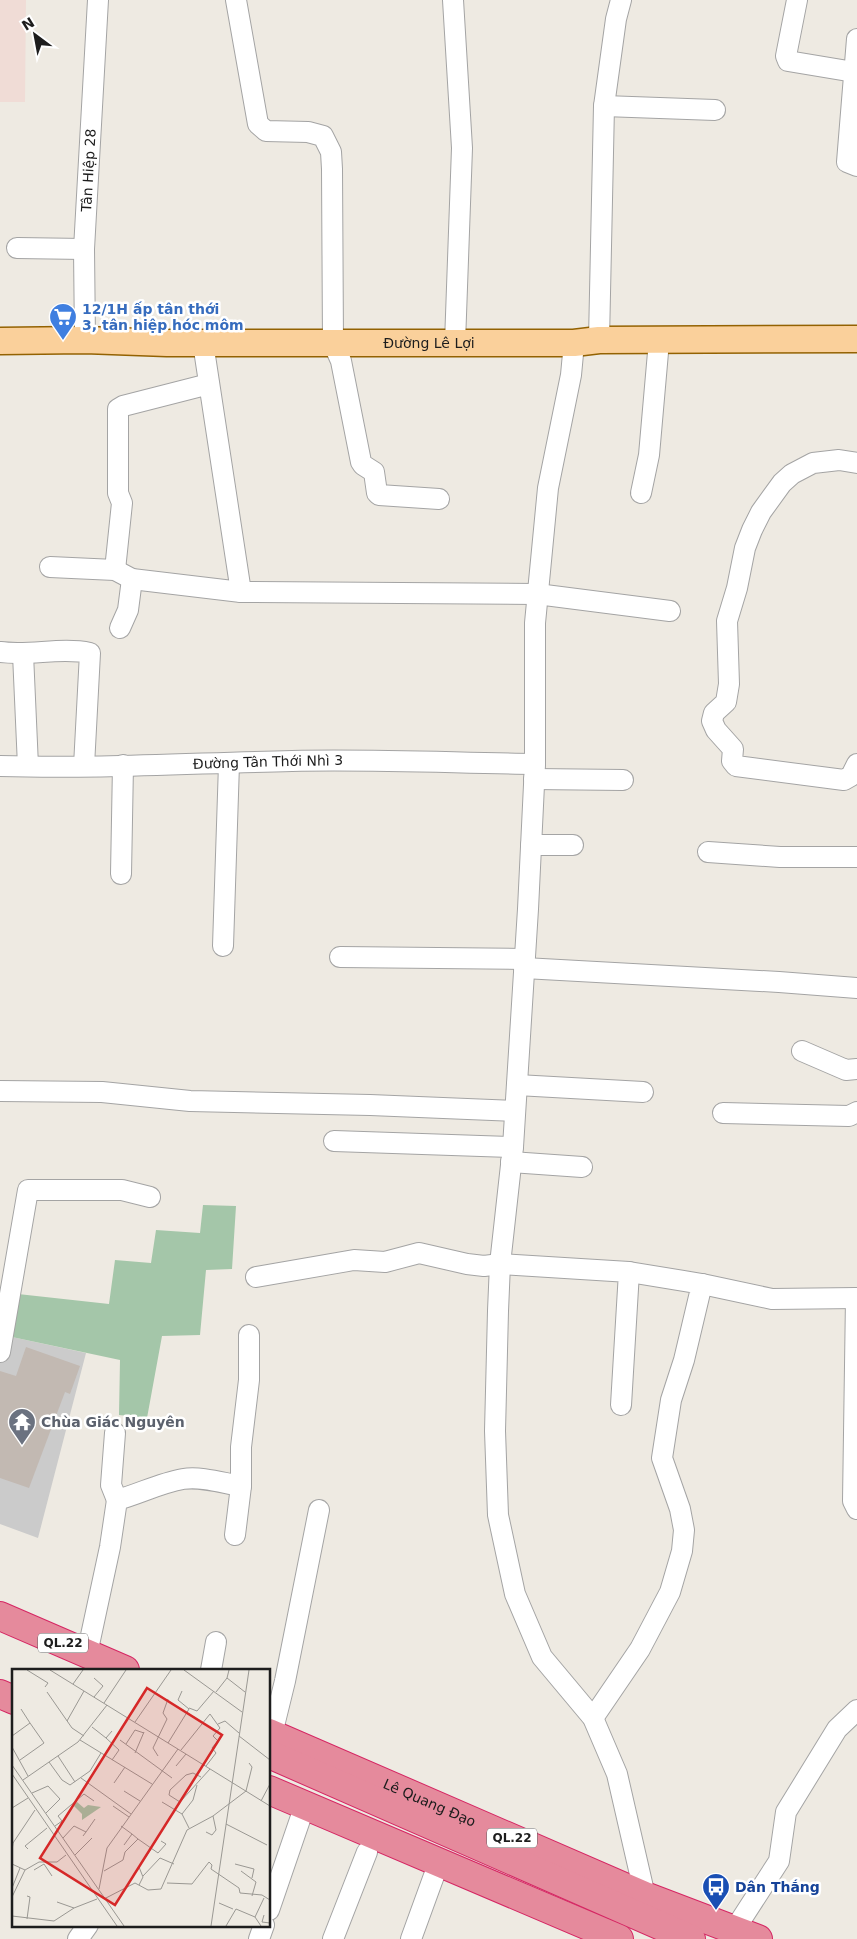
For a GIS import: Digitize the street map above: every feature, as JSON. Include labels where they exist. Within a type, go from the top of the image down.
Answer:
[{"type":"highway","name":"QL.22","points":[[0,1616],[82,1662]]},
{"type":"highway","name":"QL.22","points":[[0,1636],[82,1662],[120,1669]]},
{"type":"highway","points":[[0,1675],[12,1680]]},
{"type":"highway","points":[[0,1694],[12,1699]]},
{"type":"highway","name":"Lê Quang Đạo","points":[[270,1740],[641,1906],[741,1936]]},
{"type":"highway","points":[[270,1791],[302,1814],[367,1852],[436,1871],[570,1939]]},
{"type":"highway","points":[[270,1809],[302,1814],[436,1871],[619,1939]]},
{"type":"highway","name":"Lê Quang Đạo","points":[[641,1906],[691,1939]]},
{"type":"main road","name":"Đường Lê Lợi","points":[[0,341],[455,343],[857,339]]},
{"type":"street","name":"Tân Hiệp 28","points":[[85,340],[84,249],[98,0]]},
{"type":"street","points":[[236,0],[258,124],[266,131],[308,132],[323,136],[330,152],[332,169],[333,343],[340,360],[361,462],[374,472],[378,494],[439,499]]},
{"type":"street","points":[[453,0],[462,148],[455,343]]},
{"type":"street","points":[[621,0],[616,19],[604,106],[587,342],[571,375],[548,488],[535,622],[535,771],[517,1085],[512,1154],[500,1264],[495,1431],[498,1514],[515,1594],[542,1657],[593,1718],[617,1774],[641,1906]]},
{"type":"street","points":[[797,0],[786,56],[788,61],[854,72]]},
{"type":"street","points":[[857,40],[847,162],[857,166]]},
{"type":"street","points":[[604,106],[715,110]]},
{"type":"street","points":[[18,248],[84,249]]},
{"type":"street","points":[[641,493],[649,455],[659,341]]},
{"type":"street","points":[[203,343],[241,592]]},
{"type":"street","points":[[120,628],[128,610],[124,575],[122,503],[118,493],[118,409],[122,406],[209,384]]},
{"type":"street","points":[[857,463],[824,461],[803,467],[782,483],[762,512],[744,548],[737,588],[727,621],[729,684],[726,702],[714,713],[712,721],[716,730],[734,749],[732,761],[736,766],[844,780],[851,776],[857,764]]},
{"type":"street","points":[[50,567],[124,575],[241,592],[538,594],[670,611]]},
{"type":"street","points":[[0,652],[23,654],[90,653],[84,766]]},
{"type":"street","points":[[23,654],[28,766]]},
{"type":"street","name":"Đường Tân Thới Nhì 3","points":[[0,766],[229,764],[293,761],[535,771],[623,780]]},
{"type":"street","points":[[223,946],[229,764]]},
{"type":"street","points":[[121,874],[123,765]]},
{"type":"street","points":[[531,845],[573,845]]},
{"type":"street","points":[[708,852],[780,857],[857,857]]},
{"type":"street","points":[[340,957],[524,964],[857,988]]},
{"type":"street","points":[[802,1051],[846,1070],[857,1069]]},
{"type":"street","points":[[517,1085],[643,1092]]},
{"type":"street","points":[[0,1091],[102,1092],[190,1101],[370,1105],[515,1111]]},
{"type":"street","points":[[723,1112],[849,1116],[857,1112]]},
{"type":"street","points":[[334,1141],[512,1154],[582,1167]]},
{"type":"street","points":[[0,1352],[8,1259],[28,1190],[122,1190],[150,1197]]},
{"type":"street","points":[[256,1276],[354,1260],[385,1262],[419,1252],[467,1264],[484,1266],[500,1264],[628,1272],[702,1284],[772,1299],[856,1298],[853,1501],[857,1509]]},
{"type":"street","points":[[621,1405],[628,1272]]},
{"type":"street","points":[[593,1718],[644,1640],[670,1592],[682,1550],[684,1530],[682,1516],[662,1458],[671,1400],[684,1360],[702,1284]]},
{"type":"street","points":[[235,1535],[240,1486],[241,1447],[249,1380],[249,1335]]},
{"type":"street","points":[[82,1662],[110,1547],[116,1500],[111,1485],[115,1433]]},
{"type":"street","points":[[116,1500],[185,1479],[211,1480],[240,1486]]},
{"type":"street","points":[[270,1740],[285,1681],[319,1510]]},
{"type":"street","points":[[211,1669],[216,1642]]},
{"type":"street","points":[[741,1936],[779,1861],[786,1812],[838,1729],[857,1710]]},
{"type":"street","points":[[270,1907],[302,1814]]},
{"type":"street","points":[[333,1939],[367,1852]]},
{"type":"street","points":[[410,1939],[436,1871]]},
{"type":"street","points":[[78,1939],[87,1926]]},
{"type":"street","points":[[259,1939],[264,1926]]},
{"type":"shaded area","points":[[0,0],[26,0],[25,102],[0,102]]},
{"type":"shaded area","name":"Chùa Giác Nguyên","points":[[12,1337],[86,1353],[38,1538],[0,1524],[0,1360],[7,1360]]},
{"type":"green space","points":[[203,1205],[236,1206],[232,1269],[206,1270],[200,1335],[162,1336],[147,1418],[119,1415],[120,1360],[12,1337],[18,1294],[109,1304],[115,1260],[151,1263],[156,1230],[200,1233]]},
{"type":"building","points":[[26,1347],[80,1366],[70,1394],[65,1392],[29,1488],[0,1478],[0,1371],[16,1376]]},
{"type":"place","name":"12/1H ấp tân thới 3, tân hiệp hóc môm","points":[[63,341]]},
{"type":"place","name":"Chùa Giác Nguyên","points":[[22,1446]]},
{"type":"place","name":"Dân Thắng","points":[[716,1911]]}]
